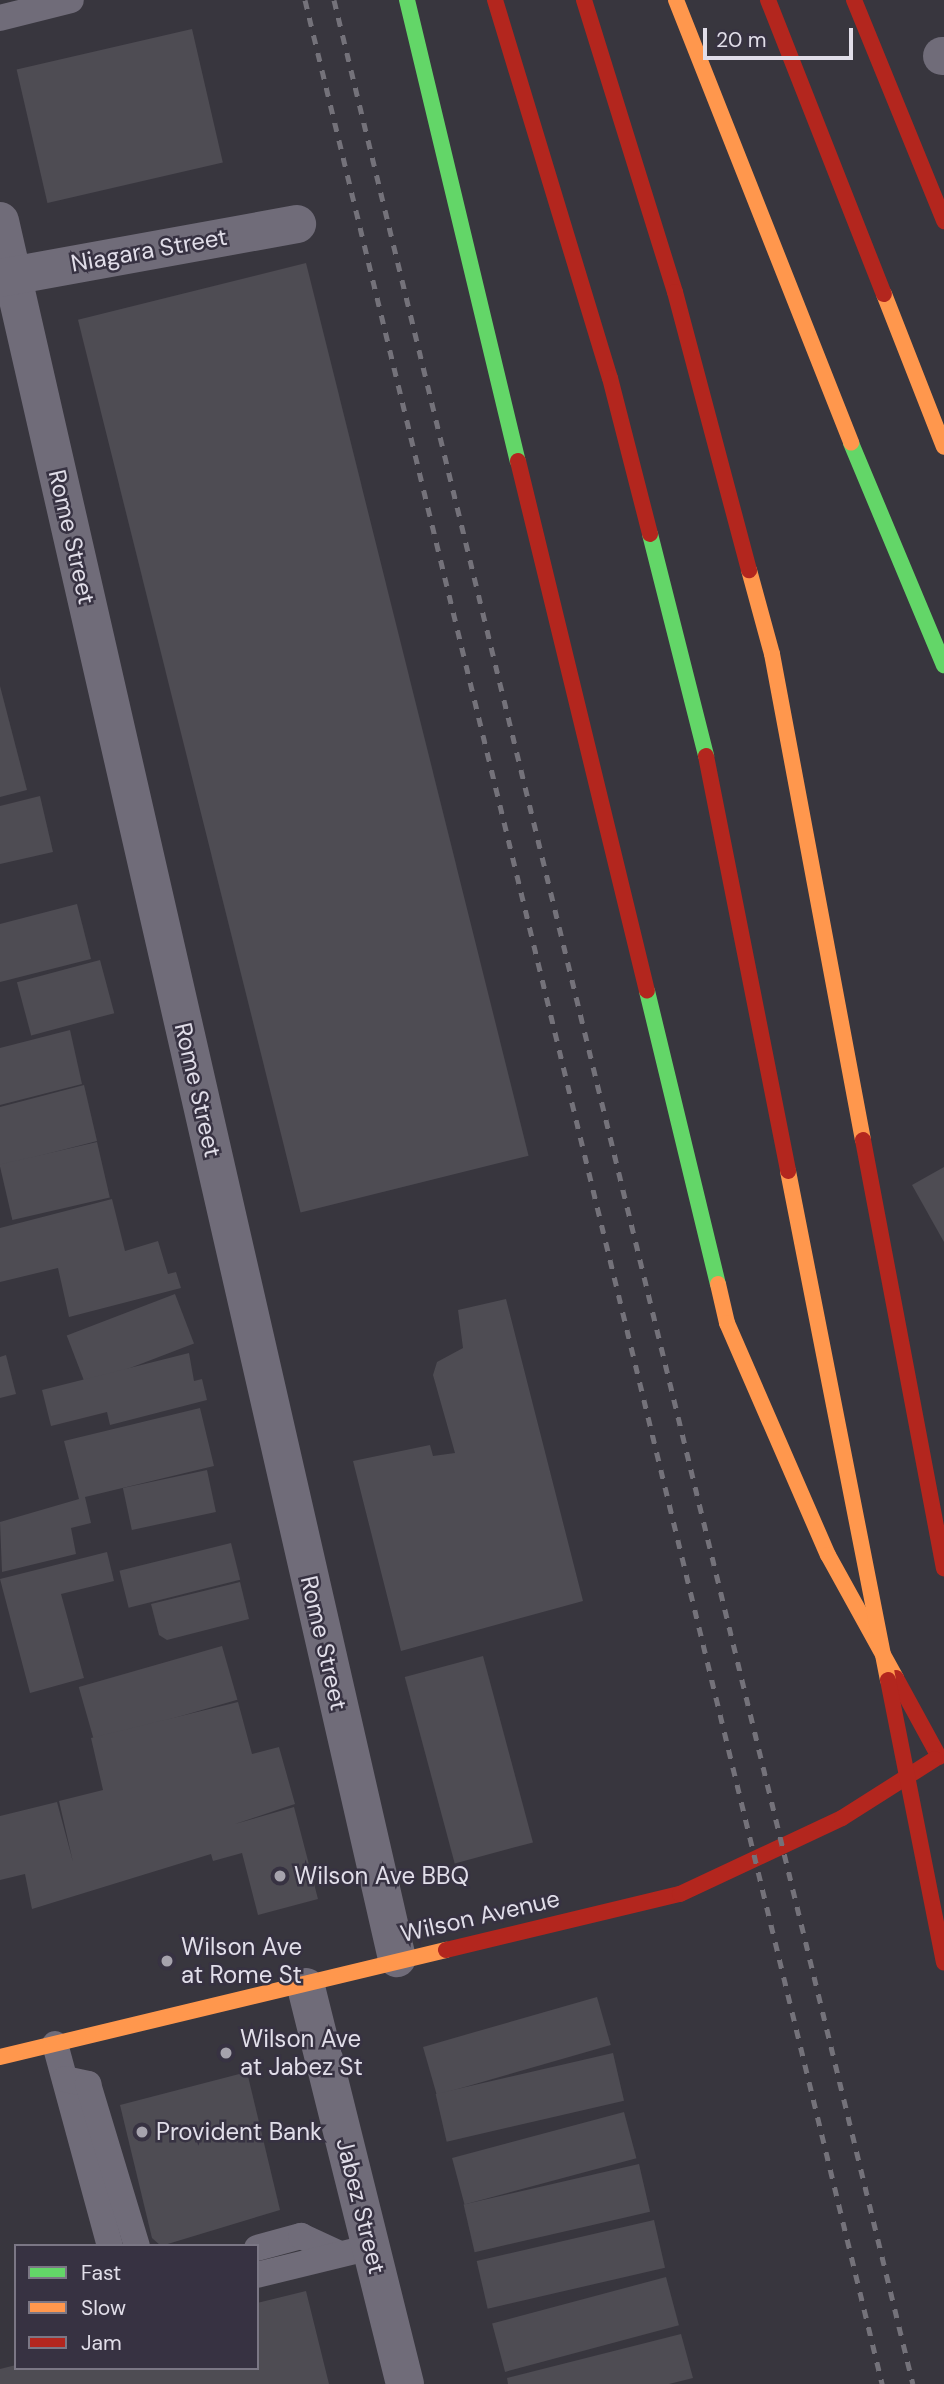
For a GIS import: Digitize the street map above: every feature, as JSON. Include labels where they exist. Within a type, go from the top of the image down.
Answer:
[{"type":"main road","points":[[407,0],[727,1323],[828,1555],[942,1758]]},
{"type":"main road","points":[[495,0],[610,378],[706,757],[944,1963]]},
{"type":"main road","points":[[584,0],[725,470],[791,748],[944,1568]]},
{"type":"main road","points":[[676,0],[792,302],[944,665]]},
{"type":"main road","points":[[768,0],[944,447]]},
{"type":"main road","points":[[854,0],[944,221]]},
{"type":"main road","name":"Wilson Avenue","points":[[0,2057],[306,1987],[397,1958],[680,1894],[842,1818],[942,1758]]},
{"type":"street","name":"Rome Street","points":[[0,221],[6,277],[397,1958]]},
{"type":"street","name":"Niagara Street","points":[[6,277],[297,224]]},
{"type":"street","name":"Jabez Street","points":[[306,1987],[354,2250],[405,2384]]},
{"type":"lane","points":[[0,18],[71,0]]},
{"type":"lane","points":[[55,2044],[109,2244]]},
{"type":"lane","points":[[65,2079],[88,2084],[136,2244]]},
{"type":"lane","points":[[259,2247],[301,2236],[354,2250]]},
{"type":"lane","points":[[259,2274],[354,2250]]},
{"type":"building","points":[[192,29],[223,162],[47,203],[17,69]]},
{"type":"building","points":[[306,263],[529,1156],[301,1213],[78,320]]},
{"type":"building","points":[[0,686],[27,790],[0,797]]},
{"type":"building","points":[[40,796],[53,852],[0,864],[0,806]]},
{"type":"building","points":[[77,904],[91,959],[0,982],[0,924]]},
{"type":"building","points":[[100,960],[114,1013],[31,1035],[17,982]]},
{"type":"building","points":[[70,1030],[82,1084],[0,1105],[0,1048]]},
{"type":"building","points":[[84,1085],[97,1141],[0,1166],[0,1107]]},
{"type":"building","points":[[97,1142],[110,1198],[12,1220],[0,1164]]},
{"type":"building","points":[[944,1167],[944,1242],[912,1185]]},
{"type":"building","points":[[112,1199],[125,1251],[158,1241],[168,1274],[176,1272],[181,1288],[69,1317],[58,1268],[0,1282],[0,1228]]},
{"type":"building","points":[[175,1294],[194,1343],[86,1385],[67,1336]]},
{"type":"building","points":[[506,1299],[583,1601],[401,1651],[353,1461],[430,1445],[433,1456],[455,1453],[433,1375],[437,1362],[463,1348],[458,1310]]},
{"type":"building","points":[[189,1353],[194,1381],[202,1379],[207,1400],[110,1425],[107,1412],[51,1426],[42,1390]]},
{"type":"building","points":[[6,1355],[16,1394],[0,1398],[0,1357]]},
{"type":"building","points":[[200,1408],[214,1466],[85,1497],[91,1523],[71,1528],[76,1554],[2,1572],[0,1522],[79,1499],[64,1441]]},
{"type":"building","points":[[207,1470],[216,1512],[132,1530],[123,1488]]},
{"type":"building","points":[[231,1543],[240,1580],[129,1608],[119,1571]]},
{"type":"building","points":[[107,1552],[114,1581],[61,1594],[84,1678],[30,1693],[0,1579]]},
{"type":"building","points":[[240,1582],[249,1619],[167,1640],[159,1635],[151,1604]]},
{"type":"building","points":[[222,1646],[237,1700],[94,1741],[79,1687]]},
{"type":"building","points":[[483,1656],[533,1842],[455,1863],[405,1677]]},
{"type":"building","points":[[238,1702],[252,1754],[279,1747],[295,1804],[235,1824],[294,1807],[318,1899],[258,1915],[242,1853],[213,1861],[211,1854],[32,1909],[25,1874],[0,1880],[0,1816],[57,1802],[73,1862],[59,1801],[103,1790],[91,1738]]},
{"type":"building","points":[[597,1997],[611,2045],[437,2095],[423,2047]]},
{"type":"building","points":[[613,2053],[624,2101],[447,2142],[436,2094]]},
{"type":"building","points":[[247,2072],[280,2210],[168,2244],[159,2244],[152,2238],[120,2105]]},
{"type":"building","points":[[624,2112],[636,2158],[464,2204],[452,2158]]},
{"type":"building","points":[[639,2164],[650,2212],[475,2252],[464,2204]]},
{"type":"building","points":[[654,2220],[665,2268],[488,2309],[477,2261]]},
{"type":"building","points":[[666,2277],[679,2325],[505,2372],[492,2324]]},
{"type":"building","points":[[306,2291],[329,2384],[0,2384],[0,2369],[14,2366],[14,2370],[259,2370],[259,2303]]},
{"type":"building","points":[[681,2334],[693,2378],[669,2384],[508,2384],[507,2378]]},
{"type":"railway","points":[[305,0],[882,2384]]},
{"type":"railway","points":[[334,0],[913,2384]]},
{"type":"traffic: fast","points":[[407,0],[518,461]]},
{"type":"traffic: fast","points":[[851,443],[944,665]]},
{"type":"traffic: fast","points":[[650,534],[706,756]]},
{"type":"traffic: fast","points":[[647,991],[718,1284]]},
{"type":"traffic: slow","points":[[676,0],[851,443]]},
{"type":"traffic: slow","points":[[884,294],[944,447]]},
{"type":"traffic: slow","points":[[749,570],[772,654],[863,1140]]},
{"type":"traffic: slow","points":[[788,1171],[888,1680]]},
{"type":"traffic: slow","points":[[718,1284],[727,1323],[828,1555],[896,1678]]},
{"type":"traffic: slow","points":[[0,2057],[446,1950]]},
{"type":"traffic: jam","points":[[495,0],[610,378],[650,534]]},
{"type":"traffic: jam","points":[[584,0],[675,292],[749,570]]},
{"type":"traffic: jam","points":[[768,0],[884,294]]},
{"type":"traffic: jam","points":[[854,0],[944,221]]},
{"type":"traffic: jam","points":[[518,461],[647,991]]},
{"type":"traffic: jam","points":[[706,756],[788,1171]]},
{"type":"traffic: jam","points":[[863,1140],[944,1568]]},
{"type":"traffic: jam","points":[[896,1678],[939,1757]]},
{"type":"traffic: jam","points":[[888,1680],[944,1963]]},
{"type":"traffic: jam","points":[[446,1950],[680,1894],[842,1818],[935,1759]]},
{"type":"place","name":"Wilson Ave BBQ","points":[[280,1876]]},
{"type":"place","name":"Wilson Ave at Rome St","points":[[167,1961]]},
{"type":"place","name":"Wilson Ave at Jabez St","points":[[226,2053]]},
{"type":"place","name":"Provident Bank","points":[[142,2132]]}]
